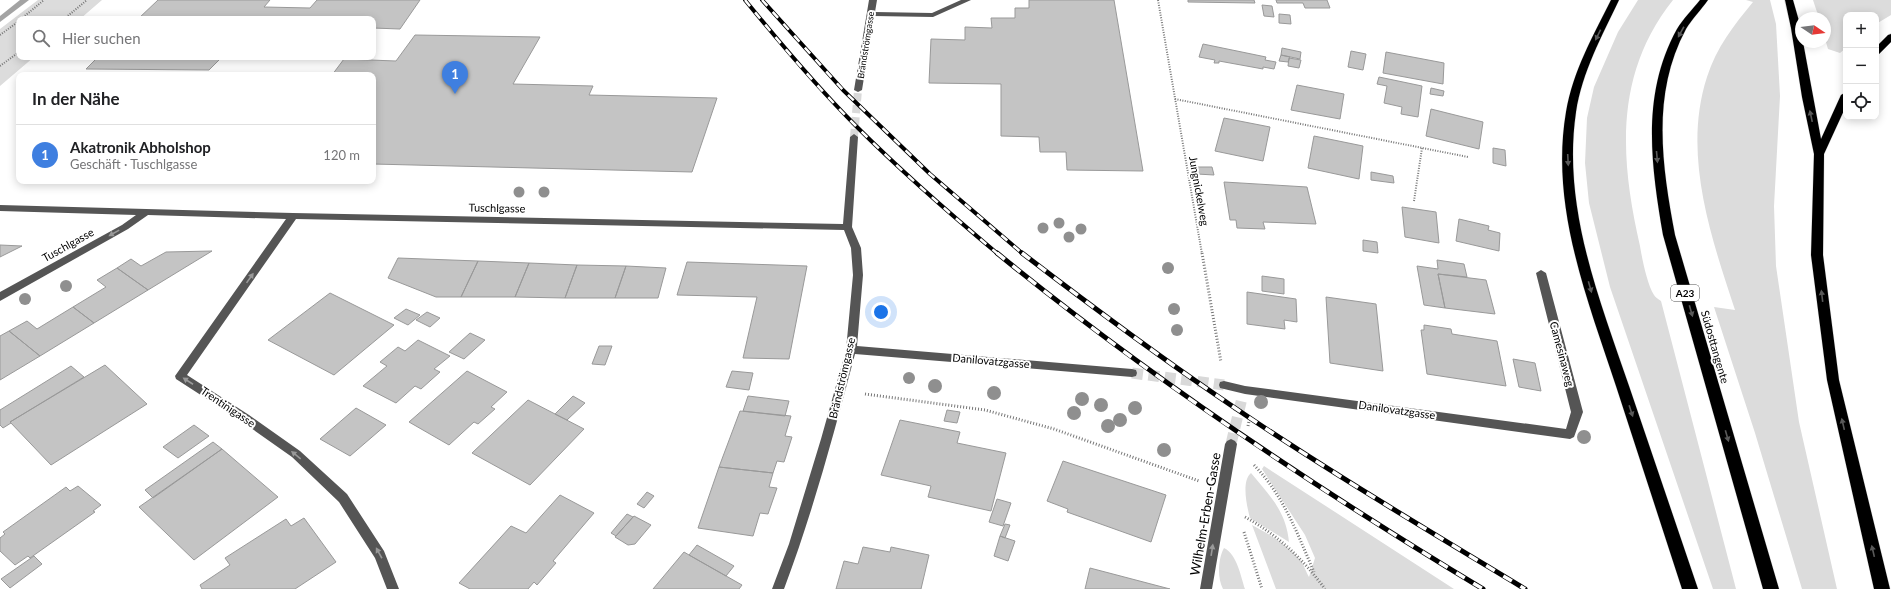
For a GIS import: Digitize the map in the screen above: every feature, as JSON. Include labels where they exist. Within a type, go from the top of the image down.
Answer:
[{"type":"highway","points":[[1615,0],[1579,76],[1571,112],[1568,148],[1570,194],[1577,240],[1593,297],[1690,589]]},
{"type":"highway","name":"Südosttangente","points":[[1704,0],[1682,29],[1660,85],[1656,111],[1660,189],[1669,235],[1771,589]]},
{"type":"highway","points":[[1789,0],[1796,28],[1807,97],[1819,154],[1817,255],[1833,380],[1882,589]]},
{"type":"highway","points":[[1879,49],[1891,37]]},
{"type":"highway","points":[[1819,154],[1843,102]]},
{"type":"street","name":"Brändströmgasse","points":[[858,90],[873,0]]},
{"type":"street","points":[[871,14],[933,15],[967,0]]},
{"type":"street","name":"Brändströmgasse","points":[[778,589],[795,544],[851,350],[858,274],[856,248],[847,226],[854,137]]},
{"type":"street","name":"Tuschlgasse","points":[[0,208],[293,216],[847,226]]},
{"type":"street","name":"Tuschlgasse","points":[[0,297],[125,227],[147,211]]},
{"type":"street","name":"Trentinigasse","points":[[293,216],[180,376],[245,418],[296,454],[343,498],[380,555],[393,589]]},
{"type":"street","name":"Camesinaweg","points":[[1541,273],[1577,412],[1570,434]]},
{"type":"street","name":"Danilovatzgasse","points":[[851,350],[1132,373]]},
{"type":"street","name":"Danilovatzgasse","points":[[1224,385],[1244,394],[1570,434]]},
{"type":"street","name":"Wilhelm-Erben-Gasse","points":[[1206,589],[1231,444]]},
{"type":"path","points":[[25,16],[44,0]]},
{"type":"path","points":[[68,16],[87,0]]},
{"type":"path","name":"Jungnickelweg","points":[[1158,0],[1224,385]]},
{"type":"path","points":[[0,35],[16,23]]},
{"type":"path","points":[[0,66],[16,54]]},
{"type":"path","points":[[1175,99],[1468,157]]},
{"type":"path","points":[[1414,201],[1422,148]]},
{"type":"path","points":[[840,391],[985,410],[1054,429],[1223,490],[1240,515],[1281,538],[1298,554],[1325,589]]},
{"type":"path","points":[[1249,460],[1263,473],[1279,493],[1292,516],[1315,575]]},
{"type":"shaded area","points":[[38,0],[102,0],[83,16],[17,16]]},
{"type":"shaded area","points":[[1638,0],[1673,0],[1654,28],[1640,57],[1631,87],[1627,118],[1626,149],[1628,181],[1633,213],[1643,264],[1651,290],[1661,301],[1736,589],[1713,589],[1610,287],[1589,203],[1585,163],[1587,118],[1594,87],[1618,32]]},
{"type":"shaded area","points":[[1746,0],[1770,0],[1776,24],[1780,96],[1774,206],[1776,266],[1799,422],[1837,589],[1802,589],[1755,433],[1714,307],[1735,310],[1717,254],[1703,195],[1697,136],[1700,106],[1707,77],[1715,56],[1732,28],[1753,2]]},
{"type":"shaded area","points":[[1813,0],[1891,0],[1891,15],[1879,22],[1879,12],[1843,12],[1843,50],[1840,53],[1828,48],[1831,48],[1831,12],[1817,12]]},
{"type":"shaded area","points":[[16,17],[16,60],[30,60],[0,86],[0,29]]},
{"type":"shaded area","points":[[1264,466],[1454,589],[1276,589],[1252,525],[1272,536],[1296,555],[1303,564],[1309,577],[1315,558],[1305,535],[1262,469]]},
{"type":"shaded area","points":[[1251,473],[1271,497],[1281,513],[1289,542],[1250,518],[1245,488],[1248,477]]},
{"type":"shaded area","points":[[1224,548],[1235,560],[1245,589],[1223,589],[1220,580],[1219,568],[1220,558]]},
{"type":"building","points":[[158,0],[270,0],[264,7],[310,8],[317,0],[420,0],[400,29],[376,28],[376,16],[141,16]]},
{"type":"building","points":[[1029,0],[1114,0],[1143,171],[1067,170],[1066,152],[1040,152],[1039,137],[1001,136],[1001,84],[929,83],[931,39],[965,40],[965,27],[992,28],[991,18],[1015,18],[1015,8],[1029,8]]},
{"type":"building","points":[[1188,0],[1254,0],[1255,3],[1188,2]]},
{"type":"building","points":[[1276,0],[1327,0],[1330,8],[1305,8],[1303,3],[1277,3]]},
{"type":"building","points":[[1262,5],[1272,6],[1274,17],[1264,16]]},
{"type":"building","points":[[1279,14],[1290,15],[1291,24],[1279,23]]},
{"type":"building","points":[[415,35],[540,37],[513,84],[593,86],[589,95],[717,98],[692,172],[376,164],[376,72],[334,72],[343,60],[396,61]]},
{"type":"building","points":[[1203,44],[1266,57],[1265,60],[1276,62],[1274,69],[1263,67],[1263,69],[1219,61],[1219,63],[1214,63],[1215,60],[1199,57]]},
{"type":"building","points":[[1282,48],[1301,52],[1300,59],[1281,55]]},
{"type":"building","points":[[1351,51],[1366,54],[1363,70],[1348,67]]},
{"type":"building","points":[[1386,52],[1444,63],[1443,84],[1383,73]]},
{"type":"building","points":[[1281,55],[1290,57],[1288,62],[1279,61]]},
{"type":"building","points":[[1289,58],[1301,60],[1299,68],[1288,66]]},
{"type":"building","points":[[95,60],[219,60],[209,70],[86,69]]},
{"type":"building","points":[[1379,77],[1422,86],[1418,117],[1401,114],[1402,107],[1384,103],[1387,86],[1377,84]]},
{"type":"building","points":[[1297,85],[1344,94],[1340,119],[1291,110]]},
{"type":"building","points":[[1431,88],[1444,91],[1443,96],[1430,94]]},
{"type":"building","points":[[1431,109],[1483,122],[1479,149],[1426,136]]},
{"type":"building","points":[[1224,118],[1270,127],[1263,161],[1215,151]]},
{"type":"building","points":[[1314,136],[1363,146],[1359,179],[1308,168]]},
{"type":"building","points":[[1493,148],[1505,150],[1506,166],[1493,163]]},
{"type":"building","points":[[1196,167],[1212,167],[1214,175],[1197,174]]},
{"type":"building","points":[[1371,172],[1393,176],[1394,183],[1371,180]]},
{"type":"building","points":[[1224,182],[1307,187],[1316,224],[1263,222],[1265,229],[1237,228],[1236,220],[1230,220]]},
{"type":"building","points":[[1402,207],[1436,212],[1439,243],[1405,237]]},
{"type":"building","points":[[1459,219],[1489,226],[1488,230],[1500,233],[1499,251],[1456,241]]},
{"type":"building","points":[[1363,240],[1377,242],[1378,253],[1363,251]]},
{"type":"building","points":[[0,245],[22,246],[0,257]]},
{"type":"building","points":[[212,251],[148,290],[117,268],[131,259],[141,266],[166,252]]},
{"type":"building","points":[[398,258],[478,261],[461,297],[436,297],[388,278]]},
{"type":"building","points":[[1437,260],[1464,264],[1467,277],[1438,274],[1445,308],[1424,305],[1417,266],[1438,269]]},
{"type":"building","points":[[478,261],[529,263],[515,297],[461,297]]},
{"type":"building","points":[[687,262],[807,266],[789,359],[743,358],[757,297],[677,295]]},
{"type":"building","points":[[529,263],[577,265],[565,298],[515,297]]},
{"type":"building","points":[[577,265],[626,266],[615,298],[565,298]]},
{"type":"building","points":[[626,266],[666,268],[658,298],[615,298]]},
{"type":"building","points":[[117,268],[148,290],[94,323],[73,307],[106,287],[97,280]]},
{"type":"building","points":[[1438,274],[1486,280],[1495,314],[1445,308]]},
{"type":"building","points":[[1262,276],[1284,279],[1284,294],[1262,291]]},
{"type":"building","points":[[1247,292],[1296,299],[1297,322],[1284,320],[1285,329],[1247,324]]},
{"type":"building","points":[[330,293],[394,325],[334,375],[268,340]]},
{"type":"building","points":[[1326,297],[1376,304],[1383,371],[1330,363]]},
{"type":"building","points":[[73,307],[94,323],[40,356],[9,331],[27,321],[37,329]]},
{"type":"building","points":[[406,309],[420,315],[408,325],[394,318]]},
{"type":"building","points":[[427,312],[440,318],[430,327],[416,320]]},
{"type":"building","points":[[1424,325],[1451,329],[1452,334],[1497,341],[1506,386],[1427,374],[1421,330],[1424,330]]},
{"type":"building","points":[[9,331],[40,356],[0,380],[0,336]]},
{"type":"building","points":[[470,333],[485,340],[464,359],[449,352]]},
{"type":"building","points":[[418,340],[450,356],[434,369],[440,372],[421,389],[415,386],[396,403],[363,386],[387,366],[380,362],[398,347],[405,351]]},
{"type":"building","points":[[599,346],[612,346],[605,365],[592,364]]},
{"type":"building","points":[[1513,359],[1535,363],[1541,391],[1519,387]]},
{"type":"building","points":[[105,365],[147,404],[51,465],[10,422]]},
{"type":"building","points":[[71,366],[84,377],[10,422],[11,423],[3,428],[0,425],[0,410]]},
{"type":"building","points":[[467,371],[507,392],[491,407],[495,409],[478,424],[474,422],[449,445],[409,422]]},
{"type":"building","points":[[732,371],[753,373],[749,390],[726,387]]},
{"type":"building","points":[[573,396],[585,403],[567,420],[555,414]]},
{"type":"building","points":[[748,396],[789,401],[785,416],[743,411]]},
{"type":"building","points":[[528,400],[584,429],[530,485],[472,453]]},
{"type":"building","points":[[356,408],[386,425],[350,456],[320,439]]},
{"type":"building","points":[[947,410],[960,412],[957,423],[944,421]]},
{"type":"building","points":[[740,411],[791,416],[785,436],[792,437],[784,462],[777,461],[773,473],[719,467]]},
{"type":"building","points":[[900,420],[960,432],[957,443],[1006,453],[991,511],[928,497],[931,486],[881,475]]},
{"type":"building","points":[[194,425],[209,436],[178,458],[163,447]]},
{"type":"building","points":[[213,442],[222,449],[153,498],[145,490]]},
{"type":"building","points":[[222,449],[278,497],[194,560],[139,507]]},
{"type":"building","points":[[1063,461],[1166,495],[1151,542],[1067,512],[1068,509],[1047,501]]},
{"type":"building","points":[[719,467],[773,473],[769,487],[777,488],[768,514],[760,513],[753,536],[698,528]]},
{"type":"building","points":[[78,486],[101,505],[93,511],[95,512],[30,558],[28,556],[15,565],[0,551],[0,538],[5,534],[3,532],[66,487],[70,491]]},
{"type":"building","points":[[647,492],[654,496],[644,508],[637,504]]},
{"type":"building","points":[[560,495],[594,513],[553,561],[556,563],[537,585],[534,582],[528,589],[470,589],[459,583],[511,526],[526,533]]},
{"type":"building","points":[[997,499],[1011,503],[1003,526],[989,522]]},
{"type":"building","points":[[627,514],[633,517],[616,536],[611,533]]},
{"type":"building","points":[[634,516],[651,525],[635,544],[628,545],[615,537]]},
{"type":"building","points":[[304,518],[336,562],[295,589],[202,589],[200,585],[230,565],[225,558],[286,519],[291,526]]},
{"type":"building","points":[[1005,524],[1010,525],[1005,538],[1000,536]]},
{"type":"building","points":[[1000,536],[1015,541],[1008,561],[994,556]]},
{"type":"building","points":[[697,545],[734,566],[726,576],[689,555]]},
{"type":"building","points":[[863,547],[890,552],[891,547],[929,555],[921,589],[836,589],[844,561],[858,564]]},
{"type":"building","points":[[684,552],[742,585],[739,589],[653,589]]},
{"type":"building","points":[[34,556],[42,564],[10,588],[1,579]]},
{"type":"building","points":[[1090,568],[1170,589],[1085,589]]},
{"type":"waterway","points":[[0,20],[25,0]]},
{"type":"tunnel","points":[[854,137],[858,90]]},
{"type":"tunnel","points":[[1132,373],[1224,385]]},
{"type":"tunnel","points":[[1231,444],[1242,398]]},
{"type":"railway","points":[[745,0],[799,64],[856,126],[926,192],[998,254]]},
{"type":"railway","points":[[762,0],[843,90],[930,174],[1023,254]]},
{"type":"railway","points":[[997,253],[1114,344],[1234,430],[1357,511],[1483,589]]},
{"type":"railway","points":[[1022,253],[1142,343],[1254,421],[1369,494],[1525,589]]},
{"type":"place","name":"Akatronik Abholshop","points":[[455,94]]}]
